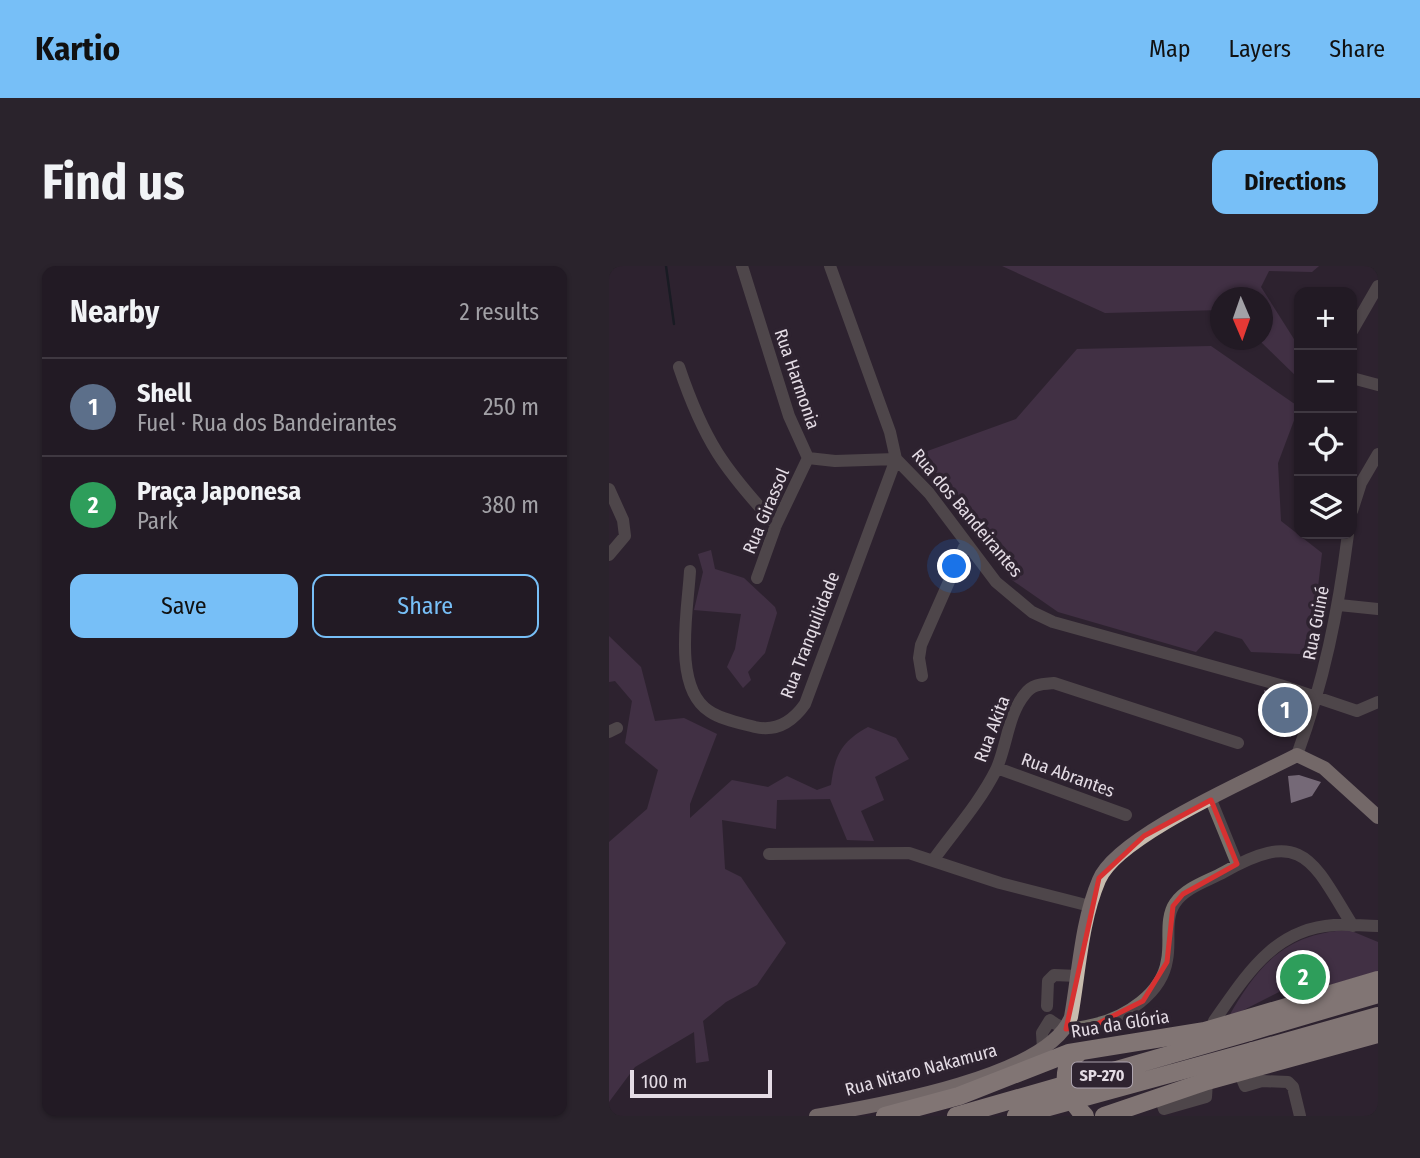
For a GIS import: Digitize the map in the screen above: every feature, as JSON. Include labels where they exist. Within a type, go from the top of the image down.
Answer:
[{"type":"highway","name":"Rua da Glória","points":[[885,1116],[958,1096],[1043,1056],[1210,1026],[1378,980]]},
{"type":"highway","name":"SP-270","points":[[956,1116],[1378,994]]},
{"type":"highway","name":"SP-270","points":[[1016,1116],[1378,1016]]},
{"type":"highway","points":[[1104,1116],[1163,1107],[1207,1081],[1378,1034]]},
{"type":"highway","points":[[1081,1051],[1067,1062],[1065,1074],[1068,1089],[1085,1116]]},
{"type":"highway","points":[[1043,1056],[1055,1078],[1066,1114]]},
{"type":"main road","points":[[1066,1029],[1090,906],[1099,878],[1126,849],[1297,755],[1324,768],[1378,817]]},
{"type":"main road","name":"Rua Nitaro Nakamura","points":[[816,1116],[896,1100],[994,1073],[1043,1056],[1066,1029]]},
{"type":"street","name":"Rua Harmonia","points":[[742,266],[789,416],[808,458]]},
{"type":"street","name":"Rua dos Bandeirantes","points":[[830,266],[890,432],[896,459],[929,493],[996,582],[1032,612],[1053,622],[1357,711],[1378,702]]},
{"type":"street","points":[[1357,322],[1378,286]]},
{"type":"street","points":[[679,367],[702,429],[718,459],[776,525]]},
{"type":"street","points":[[1357,379],[1378,385]]},
{"type":"street","points":[[1357,496],[1378,454]]},
{"type":"street","points":[[808,458],[835,461],[896,459]]},
{"type":"street","name":"Rua Girassol","points":[[757,578],[776,525],[808,458]]},
{"type":"street","name":"Rua Tranquilidade","points":[[690,571],[686,657],[687,676],[693,694],[710,712],[725,718],[760,728],[785,724],[797,715],[805,704],[896,459]]},
{"type":"street","points":[[609,489],[623,520],[625,536],[609,555]]},
{"type":"street","name":"Rua Guiné","points":[[1297,755],[1318,698],[1339,606],[1348,539]]},
{"type":"street","points":[[922,677],[919,658],[921,645],[966,543]]},
{"type":"street","points":[[1339,606],[1378,609]]},
{"type":"street","name":"Rua Akita","points":[[934,859],[997,768],[1018,705],[1025,692],[1036,685],[1054,683],[1238,743]]},
{"type":"street","name":"Rua Abrantes","points":[[997,768],[1126,815]]},
{"type":"street","points":[[1211,800],[1237,864]]},
{"type":"street","points":[[1066,1029],[1097,1024],[1123,1014],[1143,1001],[1167,962],[1169,923],[1173,906],[1183,894],[1237,864],[1275,849],[1287,849],[1303,855],[1317,868],[1353,926],[1378,935]]},
{"type":"street","points":[[769,853],[890,852],[934,859],[1000,883],[1090,906]]},
{"type":"street","points":[[1210,1026],[1253,966],[1284,938],[1321,926],[1378,926]]},
{"type":"street","points":[[1047,1006],[1048,981],[1053,975],[1078,976]]},
{"type":"street","points":[[1239,1072],[1245,1086],[1262,1081],[1288,1082],[1293,1087],[1300,1116]]},
{"type":"highlighted area","points":[[1211,800],[1237,864],[1183,894],[1173,906],[1167,962],[1143,1001],[1097,1024],[1066,1029],[1099,878],[1144,836]]},
{"type":"shaded area","points":[[1002,266],[1319,266],[1312,272],[1269,271],[1261,287],[1210,287],[1210,310],[1105,313]]},
{"type":"shaded area","points":[[1273,306],[1294,339],[1294,374],[1269,350],[1273,350]]},
{"type":"shaded area","points":[[1210,346],[1210,350],[1217,350],[1294,404],[1294,420],[1278,463],[1281,521],[1294,531],[1294,539],[1304,539],[1322,553],[1311,646],[1300,654],[1251,652],[1242,639],[1215,631],[1196,652],[1058,612],[1012,580],[922,453],[1016,419],[1077,349]]},
{"type":"shaded area","points":[[711,550],[715,569],[744,578],[775,607],[777,613],[765,653],[748,672],[751,680],[743,688],[727,667],[735,649],[741,614],[694,610],[703,572],[698,554]]},
{"type":"shaded area","points":[[609,636],[641,667],[655,721],[684,718],[717,734],[690,804],[690,818],[732,780],[768,787],[787,776],[817,790],[831,785],[841,750],[851,738],[868,727],[896,738],[909,759],[875,777],[884,800],[861,811],[874,841],[847,840],[830,799],[777,800],[776,829],[722,820],[725,869],[741,877],[786,943],[757,985],[726,1002],[703,1021],[709,1061],[696,1063],[694,1032],[635,1067],[609,1102],[609,842],[647,809],[658,770],[625,743],[632,701],[615,681],[609,682]]},
{"type":"shaded area","points":[[1349,930],[1378,942],[1378,971],[1330,985],[1283,990],[1228,1018],[1262,968],[1290,945],[1307,938]]},
{"type":"building","points":[[1264,690],[1287,700],[1296,720],[1294,729],[1286,732],[1275,702],[1267,703]]},
{"type":"building","points":[[1299,775],[1321,782],[1312,796],[1291,803],[1288,776]]},
{"type":"waterway","points":[[666,266],[674,324]]},
{"type":"place","name":"Shell","points":[[1285,710]]},
{"type":"place","name":"Praça Japonesa","points":[[1303,977]]}]
